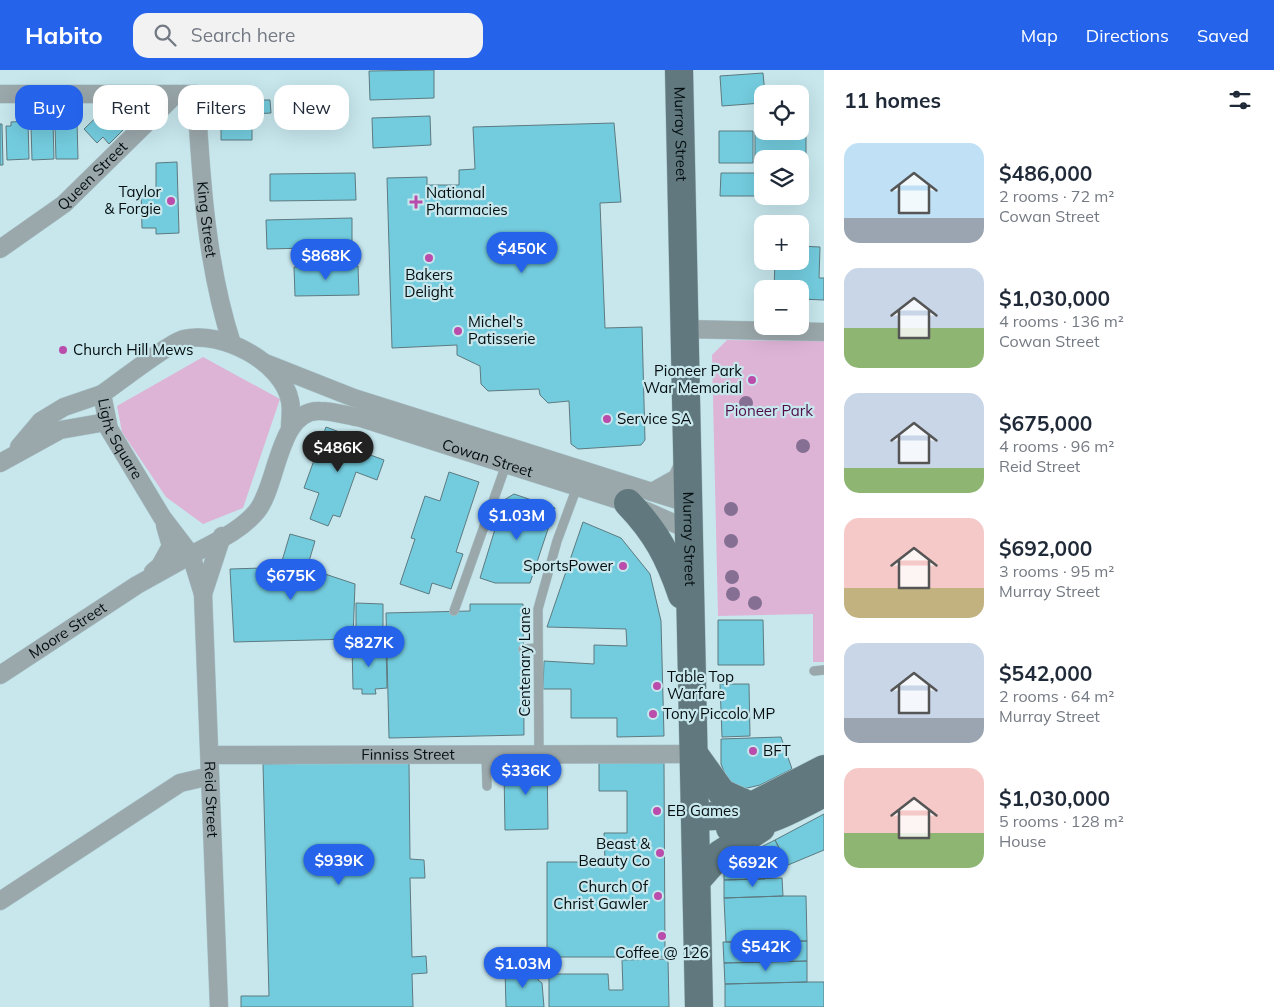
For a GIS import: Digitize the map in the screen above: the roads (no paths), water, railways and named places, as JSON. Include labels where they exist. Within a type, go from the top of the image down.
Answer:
[{"type":"main road","name":"Murray Street","points":[[679,70],[689,615],[696,823],[699,1007]]},
{"type":"main road","points":[[628,503],[649,524],[666,551],[689,615]]},
{"type":"main road","points":[[694,754],[722,793],[764,813]]},
{"type":"main road","points":[[697,880],[720,854],[764,813],[824,769]]},
{"type":"main road","points":[[696,823],[734,815],[764,813],[824,793]]},
{"type":"street","points":[[0,94],[176,94]]},
{"type":"street","name":"King Street","points":[[176,94],[196,94],[201,174],[222,312],[232,344]]},
{"type":"street","name":"Queen Street","points":[[0,249],[64,204],[176,94]]},
{"type":"street","points":[[684,329],[824,332]]},
{"type":"street","name":"Light Square","points":[[217,339],[232,344],[263,362],[281,382],[290,402],[290,428],[264,499],[257,511],[243,524],[191,555],[162,517],[106,422],[102,394],[182,340],[217,339]]},
{"type":"street","name":"Cowan Street","points":[[263,362],[354,398],[652,492],[687,516]]},
{"type":"street","points":[[7,458],[42,421],[64,407],[102,394]]},
{"type":"street","name":"Cowan Street","points":[[290,428],[303,414],[320,410],[362,418],[628,503],[687,516]]},
{"type":"street","points":[[7,458],[60,430],[106,422]]},
{"type":"street","points":[[652,492],[677,478],[686,459]]},
{"type":"street","name":"Moore Street","points":[[137,585],[160,566],[171,546],[162,517]]},
{"type":"street","name":"Reid Street","points":[[203,594],[222,536]]},
{"type":"street","name":"Moore Street","points":[[0,676],[137,585],[191,555]]},
{"type":"street","name":"Reid Street","points":[[191,555],[203,594],[219,1007]]},
{"type":"street","name":"Finniss Street","points":[[210,755],[694,754]]},
{"type":"street","points":[[0,901],[180,783],[210,776]]},
{"type":"lane","points":[[454,612],[512,448]]},
{"type":"lane","name":"Centenary Lane","points":[[538,754],[537,648],[540,595],[577,487]]},
{"type":"lane","points":[[523,649],[537,648]]},
{"type":"lane","points":[[814,671],[824,670]]},
{"type":"lane","points":[[486,754],[487,786]]},
{"type":"place","name":"Taylor & Forgie","points":[[171,201]]},
{"type":"place","name":"National Pharmacies","points":[[416,202]]},
{"type":"place","name":"Bakers Delight","points":[[429,258]]},
{"type":"place","name":"Michel's Patisserie","points":[[458,331]]},
{"type":"place","name":"Church Hill Mews","points":[[63,350]]},
{"type":"place","name":"Pioneer Park War Memorial","points":[[752,380]]},
{"type":"place","name":"Service SA","points":[[607,419]]},
{"type":"place","name":"SportsPower","points":[[623,566]]},
{"type":"place","name":"Table Top Warfare","points":[[657,686]]},
{"type":"place","name":"Tony Piccolo MP","points":[[653,714]]},
{"type":"place","name":"BFT","points":[[753,751]]},
{"type":"place","name":"EB Games","points":[[657,811]]},
{"type":"place","name":"Beast & Beauty Co","points":[[660,853]]},
{"type":"place","name":"Church Of Christ Gawler","points":[[658,896]]},
{"type":"place","name":"Coffee @ 126","points":[[662,936]]},
{"type":"park label","name":"Pioneer Park","points":[[769,411]]}]
